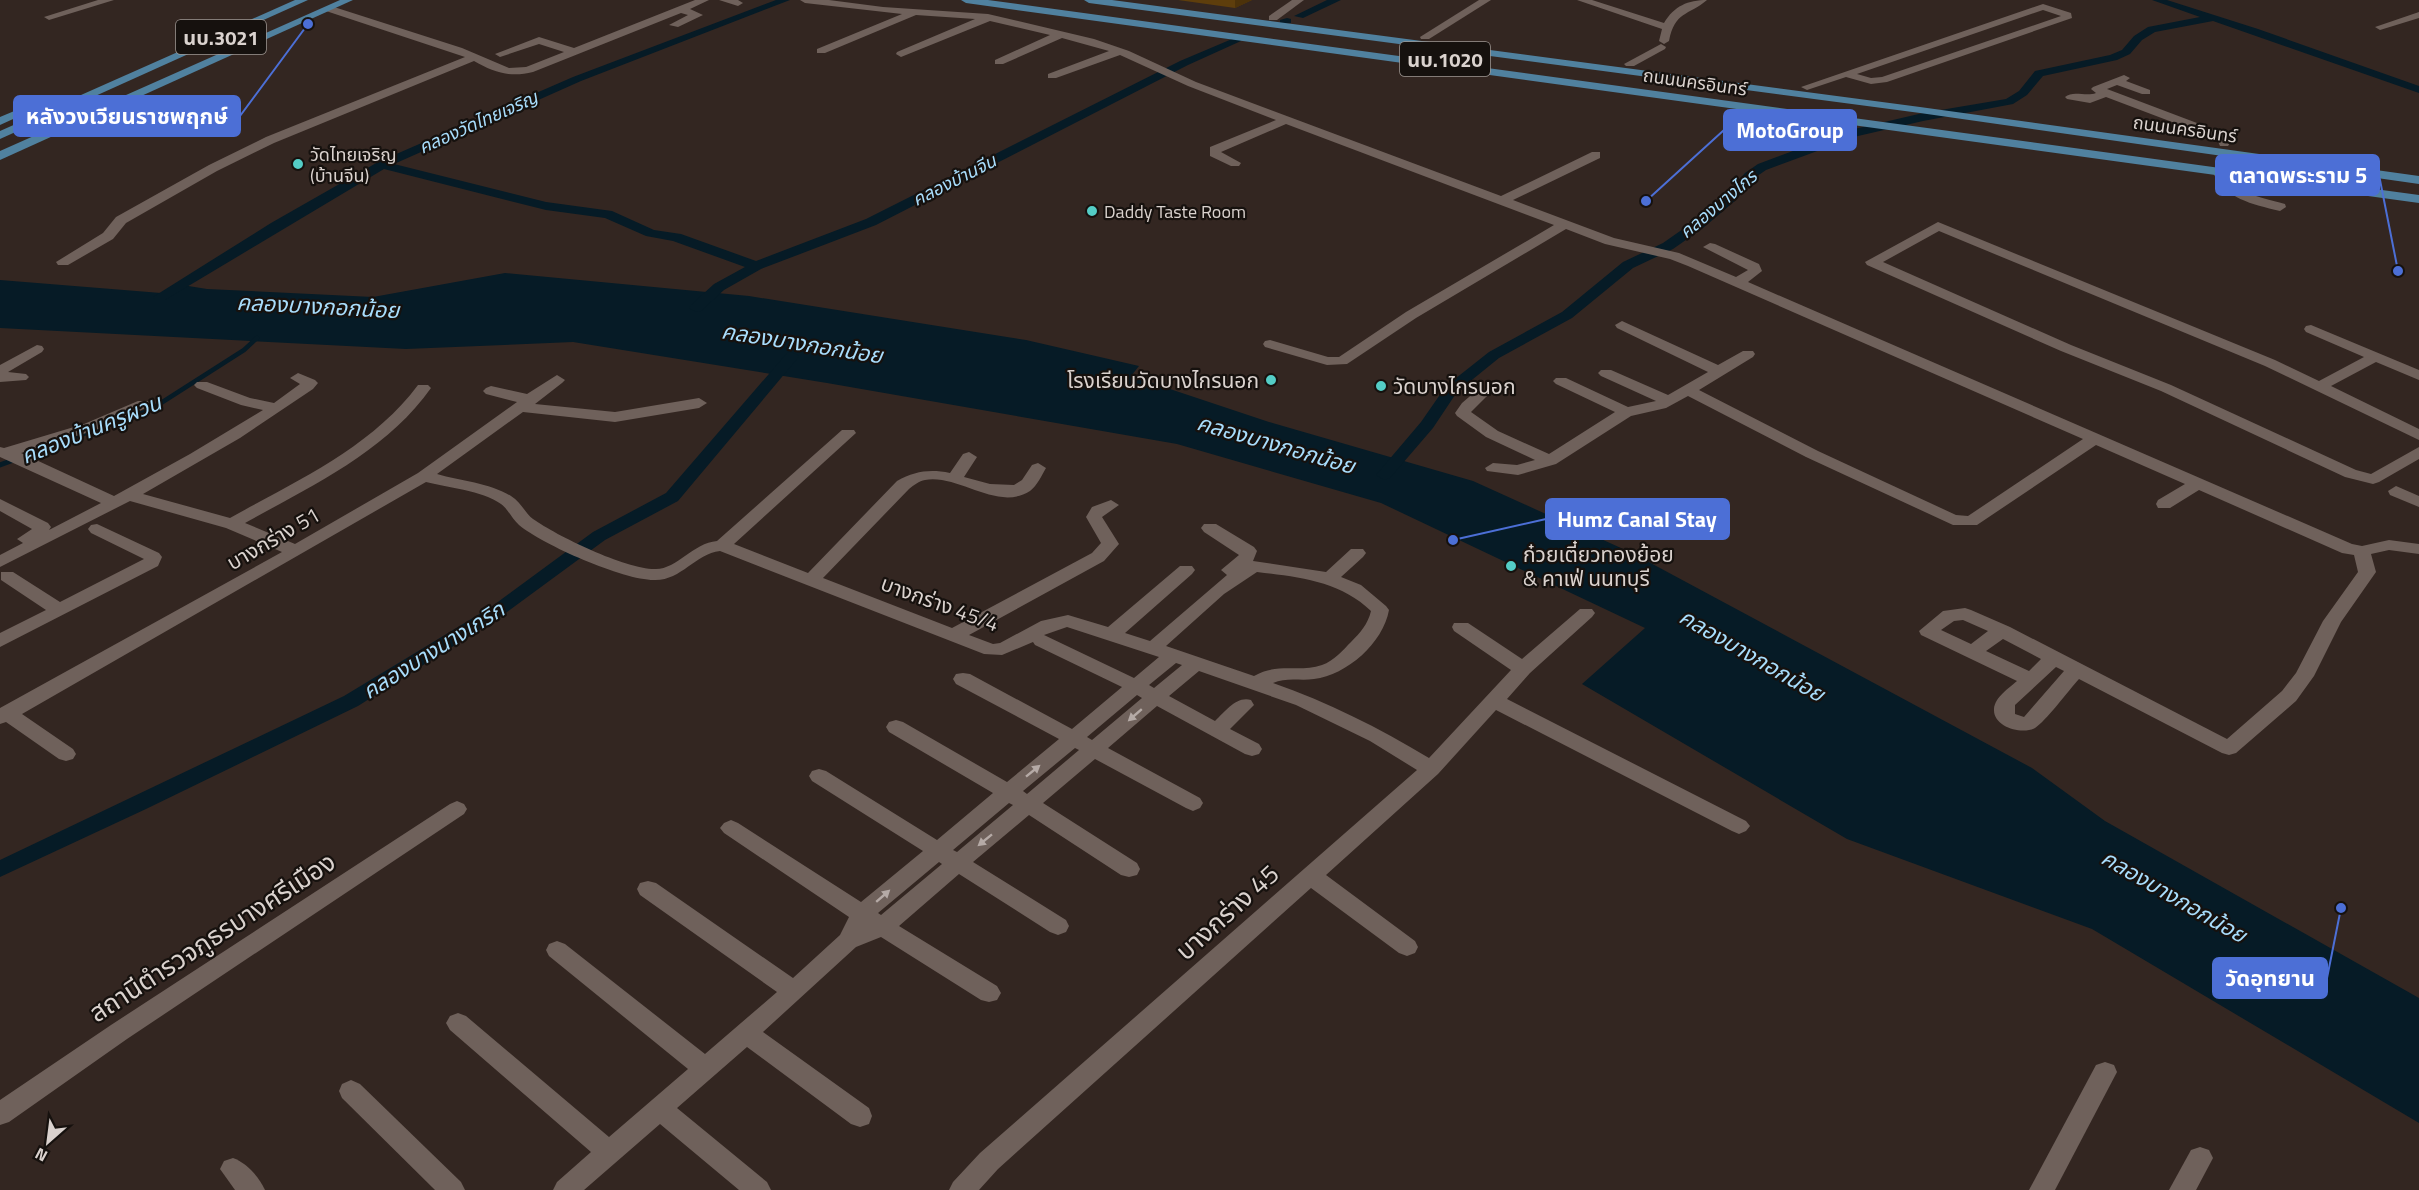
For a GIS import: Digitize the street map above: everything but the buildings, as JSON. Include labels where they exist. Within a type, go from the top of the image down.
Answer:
[{"type":"main road","name":"นบ.3021","points":[[0,126],[287,0]]},
{"type":"main road","name":"นบ.3021","points":[[0,135],[303,0]]},
{"type":"main road","name":"นบ.3021","points":[[0,148],[328,4],[348,0]]},
{"type":"main road","name":"ถนนนครอินทร์","points":[[966,0],[2419,199]]},
{"type":"main road","name":"ถนนนครอินทร์","points":[[1010,0],[2419,193]]},
{"type":"main road","name":"ถนนนครอินทร์","points":[[1138,0],[1931,103],[2419,170]]},
{"type":"main road","points":[[1094,1],[1214,11]]},
{"type":"main road","name":"ถนนนครอินทร์","points":[[1094,1],[1920,110],[2419,180]]},
{"type":"main road","name":"นบ.3021","points":[[0,156],[168,81],[328,4]]},
{"type":"main road","points":[[1065,14],[1150,20]]},
{"type":"main road","points":[[0,164],[92,121],[168,81]]},
{"type":"main road","points":[[0,121],[97,83]]},
{"type":"street","points":[[49,17],[109,0]]},
{"type":"street","points":[[328,4],[448,46],[475,57],[484,64],[513,73],[529,70],[704,0]]},
{"type":"street","points":[[724,0],[738,3]]},
{"type":"street","points":[[805,0],[917,13],[988,17],[1120,51],[1287,120],[1565,224],[1623,244],[1674,256],[2339,545],[2362,551],[2389,545],[2419,549]]},
{"type":"street","points":[[1257,15],[1281,0]]},
{"type":"street","points":[[1273,18],[1299,0]]},
{"type":"street","points":[[1425,37],[1486,0]]},
{"type":"street","points":[[1582,0],[1666,27]]},
{"type":"street","points":[[1630,64],[1663,44],[1666,27],[1678,12],[1702,0]]},
{"type":"street","points":[[975,16],[992,4]]},
{"type":"street","points":[[1807,87],[2043,7],[2068,16],[1883,80],[1871,81],[1846,74]]},
{"type":"street","points":[[674,25],[698,15],[679,9]]},
{"type":"street","points":[[821,51],[917,13]]},
{"type":"street","points":[[2379,27],[2419,15]]},
{"type":"street","points":[[901,54],[988,17]]},
{"type":"street","points":[[2000,21],[2029,31]]},
{"type":"street","points":[[999,62],[1061,34]]},
{"type":"street","points":[[500,54],[539,40],[574,52]]},
{"type":"street","points":[[1052,76],[1120,51]]},
{"type":"street","points":[[63,262],[108,236],[121,220],[244,153],[475,57]]},
{"type":"street","points":[[2146,92],[2120,80],[2097,89],[2222,137],[2224,143]]},
{"type":"street","points":[[2071,97],[2090,100],[2105,93]]},
{"type":"street","points":[[1235,163],[1214,153],[1214,150],[1287,120]]},
{"type":"street","points":[[1503,200],[1596,155]]},
{"type":"street","points":[[2218,171],[2225,186],[2234,192],[2280,207]]},
{"type":"street","points":[[1270,344],[1327,361],[1342,361],[1411,315],[1565,224]]},
{"type":"street","points":[[2419,435],[2320,386],[2216,340],[1938,226],[1872,262],[2066,348],[2166,388],[2351,474],[2373,479],[2419,452]]},
{"type":"street","points":[[1710,247],[1754,267],[1753,273],[1738,282]]},
{"type":"street","points":[[1622,325],[1719,371]]},
{"type":"street","points":[[2312,329],[2419,375]]},
{"type":"street","points":[[0,371],[37,349]]},
{"type":"street","points":[[1493,468],[1518,470],[1550,461],[1626,412],[1668,401],[1748,354]]},
{"type":"street","points":[[2320,386],[2377,356]]},
{"type":"street","points":[[1606,373],[1668,401]]},
{"type":"street","points":[[0,377],[21,377]]},
{"type":"street","points":[[60,610],[4,569],[278,408],[310,383],[298,378]]},
{"type":"street","name":"บางกร่าง 51","points":[[3,715],[296,551],[424,476],[527,404],[557,380]]},
{"type":"street","points":[[1561,381],[1626,412]]},
{"type":"street","points":[[202,385],[246,402],[278,408]]},
{"type":"street","points":[[232,524],[319,478],[359,451],[406,408],[423,388]]},
{"type":"street","points":[[1688,390],[1835,465],[1953,520],[1964,522],[1971,521],[2094,439]]},
{"type":"street","points":[[491,391],[527,404],[615,417],[699,403]]},
{"type":"street","points":[[1481,394],[1467,406],[1463,413],[1492,434],[1550,461]]},
{"type":"street","points":[[143,404],[99,423],[24,446],[12,456],[121,499],[232,524],[296,551]]},
{"type":"street","points":[[424,476],[504,499],[525,521],[575,548],[643,573],[664,574],[674,571],[709,548],[722,546],[848,433]]},
{"type":"street","points":[[954,479],[969,457]]},
{"type":"street","points":[[810,580],[903,485],[916,476],[925,474],[1008,491],[1026,486],[1038,468]]},
{"type":"street","points":[[2163,504],[2197,483]]},
{"type":"street","points":[[2396,491],[2419,502]]},
{"type":"street","points":[[0,504],[42,527],[39,532],[0,551]]},
{"type":"street","points":[[960,638],[1106,551],[1110,544],[1094,517],[1111,505]]},
{"type":"street","points":[[566,1190],[704,1068],[746,1034],[848,941],[862,915],[1006,792],[1137,687],[1156,649],[1247,557],[1248,551],[1210,528]]},
{"type":"street","points":[[0,641],[154,559],[97,529]]},
{"type":"street","name":"บางกร่าง 45/4","points":[[722,546],[991,650],[1012,647],[1056,621],[1068,621],[1303,699],[1431,769]]},
{"type":"street","points":[[2030,679],[1928,631],[1955,613],[1965,614],[2003,631],[2186,728],[2229,748],[2289,696],[2304,676],[2332,621],[2367,572],[2362,551]]},
{"type":"street","points":[[1329,579],[1356,553]]},
{"type":"street","points":[[1156,649],[1246,569],[1255,566],[1329,579],[1372,600],[1380,610],[1376,625],[1368,636],[1336,666],[1310,674],[1275,673],[1256,684]]},
{"type":"street","points":[[1111,635],[1186,570]]},
{"type":"street","name":"บางกร่าง 45","points":[[962,1190],[989,1161],[1431,769],[1523,669],[1586,613]]},
{"type":"street","points":[[1461,627],[1523,669]]},
{"type":"street","points":[[1973,652],[1986,640],[2003,631]]},
{"type":"street","points":[[1042,641],[1137,687],[1252,749]]},
{"type":"street","points":[[2054,657],[2002,708],[2008,720],[2020,724],[2029,723],[2077,669]]},
{"type":"street","points":[[848,941],[882,927],[1195,664]]},
{"type":"street","points":[[963,679],[1193,803]]},
{"type":"street","points":[[1495,701],[1739,826]]},
{"type":"street","points":[[1218,730],[1244,705]]},
{"type":"street","points":[[3,715],[66,754]]},
{"type":"street","points":[[896,727],[1028,804],[1129,869]]},
{"type":"street","points":[[819,776],[1058,926]]},
{"type":"street","name":"สถานีตำรวจภูธรบางศรีเมือง","points":[[0,1114],[119,1032],[457,809]]},
{"type":"street","points":[[731,828],[862,915],[989,993]]},
{"type":"street","points":[[1311,876],[1407,947]]},
{"type":"street","points":[[648,889],[794,991]]},
{"type":"street","points":[[557,950],[704,1068]]},
{"type":"street","points":[[458,1023],[609,1152]]},
{"type":"street","points":[[746,1034],[860,1116]]},
{"type":"street","points":[[2042,1190],[2105,1072]]},
{"type":"street","points":[[351,1091],[452,1190]]},
{"type":"street","points":[[658,1108],[758,1190]]},
{"type":"street","points":[[2182,1190],[2200,1158]]},
{"type":"street","points":[[233,1169],[252,1190]]},
{"type":"water","name":"คลองบางกอกน้อย","points":[[505,273],[749,296],[1026,340],[1139,366],[1131,376],[1269,422],[1473,481],[1632,553],[2032,768],[2105,821],[2419,998],[2419,1123],[2092,929],[1847,839],[1582,684],[1645,628],[1381,503],[1177,444],[827,383],[573,342],[406,349],[0,328],[0,280],[161,293],[176,284],[207,289],[373,297]]},
{"type":"waterway","name":"คลองวัดไทยเจริญ","points":[[382,165],[577,79],[785,0]]},
{"type":"waterway","name":"คลองบ้านจีน","points":[[1299,16],[1336,0]]},
{"type":"waterway","points":[[2157,0],[2214,18]]},
{"type":"waterway","name":"คลองบางไกร","points":[[1384,475],[1427,425],[1451,389],[1494,355],[1567,315],[1628,265],[1668,246],[1698,225],[1731,197],[1749,176],[1762,167],[1854,133],[1923,117],[2009,102],[2023,93],[2039,73],[2113,58],[2126,52],[2138,38],[2152,29],[2214,18]]},
{"type":"waterway","points":[[2214,18],[2419,90]]},
{"type":"waterway","name":"คลองบ้านจีน","points":[[756,266],[871,222],[1184,63],[1236,41]]},
{"type":"waterway","name":"คลองวัดไทยเจริญ","points":[[160,297],[382,165]]},
{"type":"waterway","points":[[382,165],[546,206],[607,214],[651,233],[676,237],[756,266]]},
{"type":"waterway","name":"คลองบ้านจีน","points":[[696,308],[719,287],[756,266]]},
{"type":"waterway","name":"คลองบ้านครูผวน","points":[[15,459],[150,410],[244,350],[257,338]]},
{"type":"waterway","name":"คลองบางนางเกริก","points":[[0,869],[351,701],[497,611],[599,536],[672,497],[792,356]]},
{"type":"waterway","name":"คลองบ้านครูผวน","points":[[0,465],[19,458]]},
{"type":"place","name":"หลังวงเวียนราชพฤกษ์","points":[[308,24]]},
{"type":"place","name":"วัดไทยเจริญ (บ้านจีน)","points":[[298,164]]},
{"type":"place","name":"MotoGroup","points":[[1646,201]]},
{"type":"place","name":"Daddy Taste Room","points":[[1092,211]]},
{"type":"place","name":"ตลาดพระราม 5","points":[[2398,271]]},
{"type":"place","name":"โรงเรียนวัดบางไกรนอก","points":[[1271,380]]},
{"type":"place","name":"วัดบางไกรนอก","points":[[1381,386]]},
{"type":"place","name":"Humz Canal Stay","points":[[1453,540]]},
{"type":"place","name":"ก๋วยเตี๋ยวทองย้อย & คาเฟ่ นนทบุรี","points":[[1511,566]]},
{"type":"place","name":"วัดอุทยาน","points":[[2341,908]]}]
